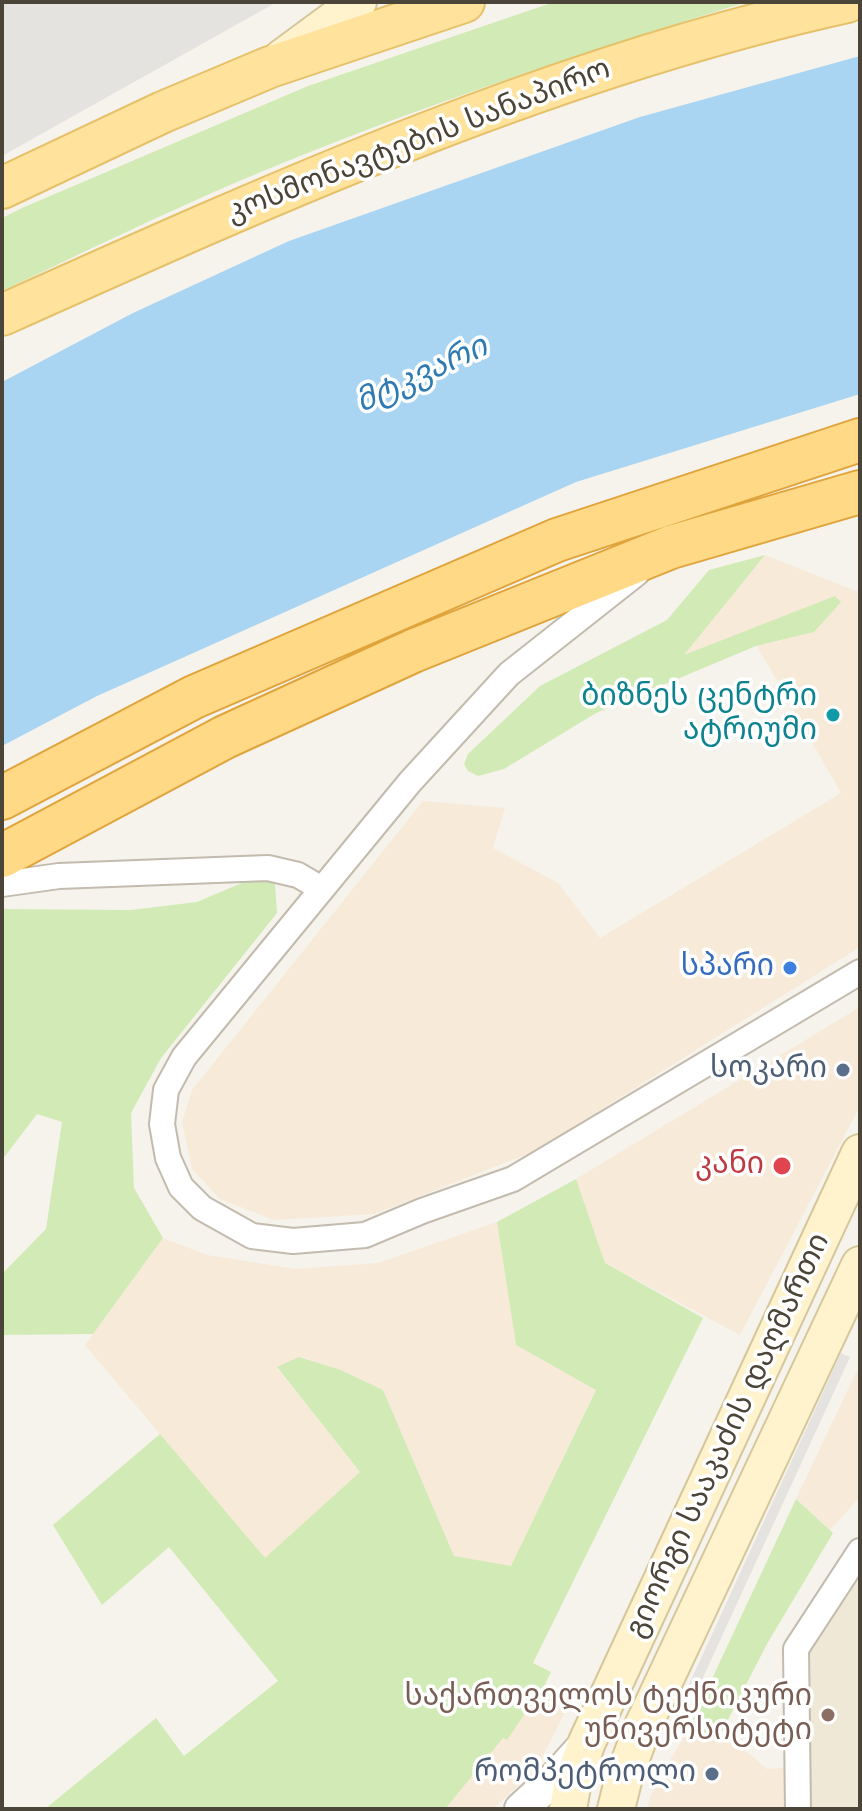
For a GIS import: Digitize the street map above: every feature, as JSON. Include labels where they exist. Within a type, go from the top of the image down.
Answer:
[{"type":"highway","points":[[2,798],[194,697],[557,540],[860,440]]},
{"type":"highway","points":[[2,856],[225,737],[413,651],[671,547],[860,492]]},
{"type":"main road","points":[[270,67],[358,2]]},
{"type":"main road","points":[[2,188],[149,118],[270,67],[464,2]]},
{"type":"main road","name":"კოსმონავტების სანაპირო","points":[[2,315],[205,224],[525,96],[680,45],[847,2]]},
{"type":"main road","name":"გიორგი სააკაძის დაღმართი","points":[[568,1809],[573,1781],[587,1742],[860,1153]]},
{"type":"main road","name":"გიორგი სააკაძის დაღმართი","points":[[616,1809],[643,1726],[860,1265]]},
{"type":"street","points":[[671,547],[509,674],[410,782],[320,888],[192,1046],[166,1090],[162,1124],[168,1158],[181,1187],[202,1208],[252,1236],[293,1241],[365,1235],[513,1179],[860,972]]},
{"type":"street","points":[[2,884],[59,876],[268,868],[298,875],[320,888]]},
{"type":"street","points":[[798,1809],[796,1649],[860,1551]]},
{"type":"street","points":[[521,1809],[556,1777],[587,1742]]},
{"type":"shaded area","points":[[2,2],[277,2],[2,156]]},
{"type":"shaded area","points":[[765,555],[860,590],[860,947],[535,1151],[374,1214],[274,1220],[220,1199],[192,1169],[182,1122],[192,1090],[423,801],[505,808],[493,848],[558,883],[600,938],[841,793],[757,646],[814,632],[683,656]]},
{"type":"shaded area","points":[[860,1007],[860,1106],[740,1335],[605,1263],[576,1179]]},
{"type":"shaded area","points":[[497,1222],[516,1345],[596,1389],[511,1567],[454,1556],[383,1390],[341,1370],[300,1357],[277,1368],[360,1472],[265,1559],[85,1345],[163,1238],[207,1255],[296,1269],[378,1263]]},
{"type":"shaded area","points":[[841,1353],[850,1357],[695,1695],[686,1691]]},
{"type":"shaded area","points":[[860,1364],[860,1497],[830,1530],[796,1499]]},
{"type":"shaded area","name":"საქართველოს ტექნიკური უნივერსიტეტი","points":[[860,1566],[860,1809],[798,1809],[796,1662]]},
{"type":"shaded area","points":[[528,1674],[573,1697],[536,1769],[493,1809],[442,1809]]},
{"type":"shaded area","points":[[689,1728],[718,1739],[731,1738],[767,1769],[798,1767],[798,1809],[647,1809],[659,1779]]},
{"type":"green space","points":[[554,2],[747,2],[430,106],[306,154],[213,192],[2,291],[2,218],[308,86]]},
{"type":"green space","points":[[765,555],[684,655],[835,596],[841,602],[814,632],[756,646],[596,713],[504,769],[478,776],[468,771],[464,764],[468,754],[540,686],[667,620],[709,570]]},
{"type":"green space","points":[[256,877],[275,883],[277,913],[161,1058],[131,1113],[134,1188],[163,1238],[93,1334],[2,1335],[2,1274],[46,1229],[62,1122],[37,1114],[2,1160],[2,909],[131,910],[197,902]]},
{"type":"green space","points":[[576,1179],[605,1263],[703,1318],[533,1663],[551,1672],[535,1704],[532,1703],[507,1740],[503,1738],[445,1809],[45,1809],[156,1718],[184,1756],[278,1681],[169,1547],[102,1605],[53,1525],[160,1434],[265,1558],[360,1472],[277,1367],[299,1357],[341,1370],[383,1390],[454,1556],[511,1566],[596,1390],[516,1345],[497,1222]]},
{"type":"green space","points":[[796,1499],[833,1533],[767,1644],[718,1739],[689,1728]]},
{"type":"water","name":"მტკვარი","points":[[860,56],[860,394],[576,482],[97,696],[2,746],[2,382],[133,313],[289,241],[640,117]]},
{"type":"place","name":"ბიზნეს ცენტრი ატრიუმი","points":[[833,715]]},
{"type":"place","name":"სპარი","points":[[790,968]]},
{"type":"place","name":"სოკარი","points":[[843,1070]]},
{"type":"place","name":"კანი","points":[[782,1166]]},
{"type":"place","name":"საქართველოს ტექნიკური უნივერსიტეტი","points":[[828,1715]]},
{"type":"place","name":"რომპეტროლი","points":[[712,1774]]}]
